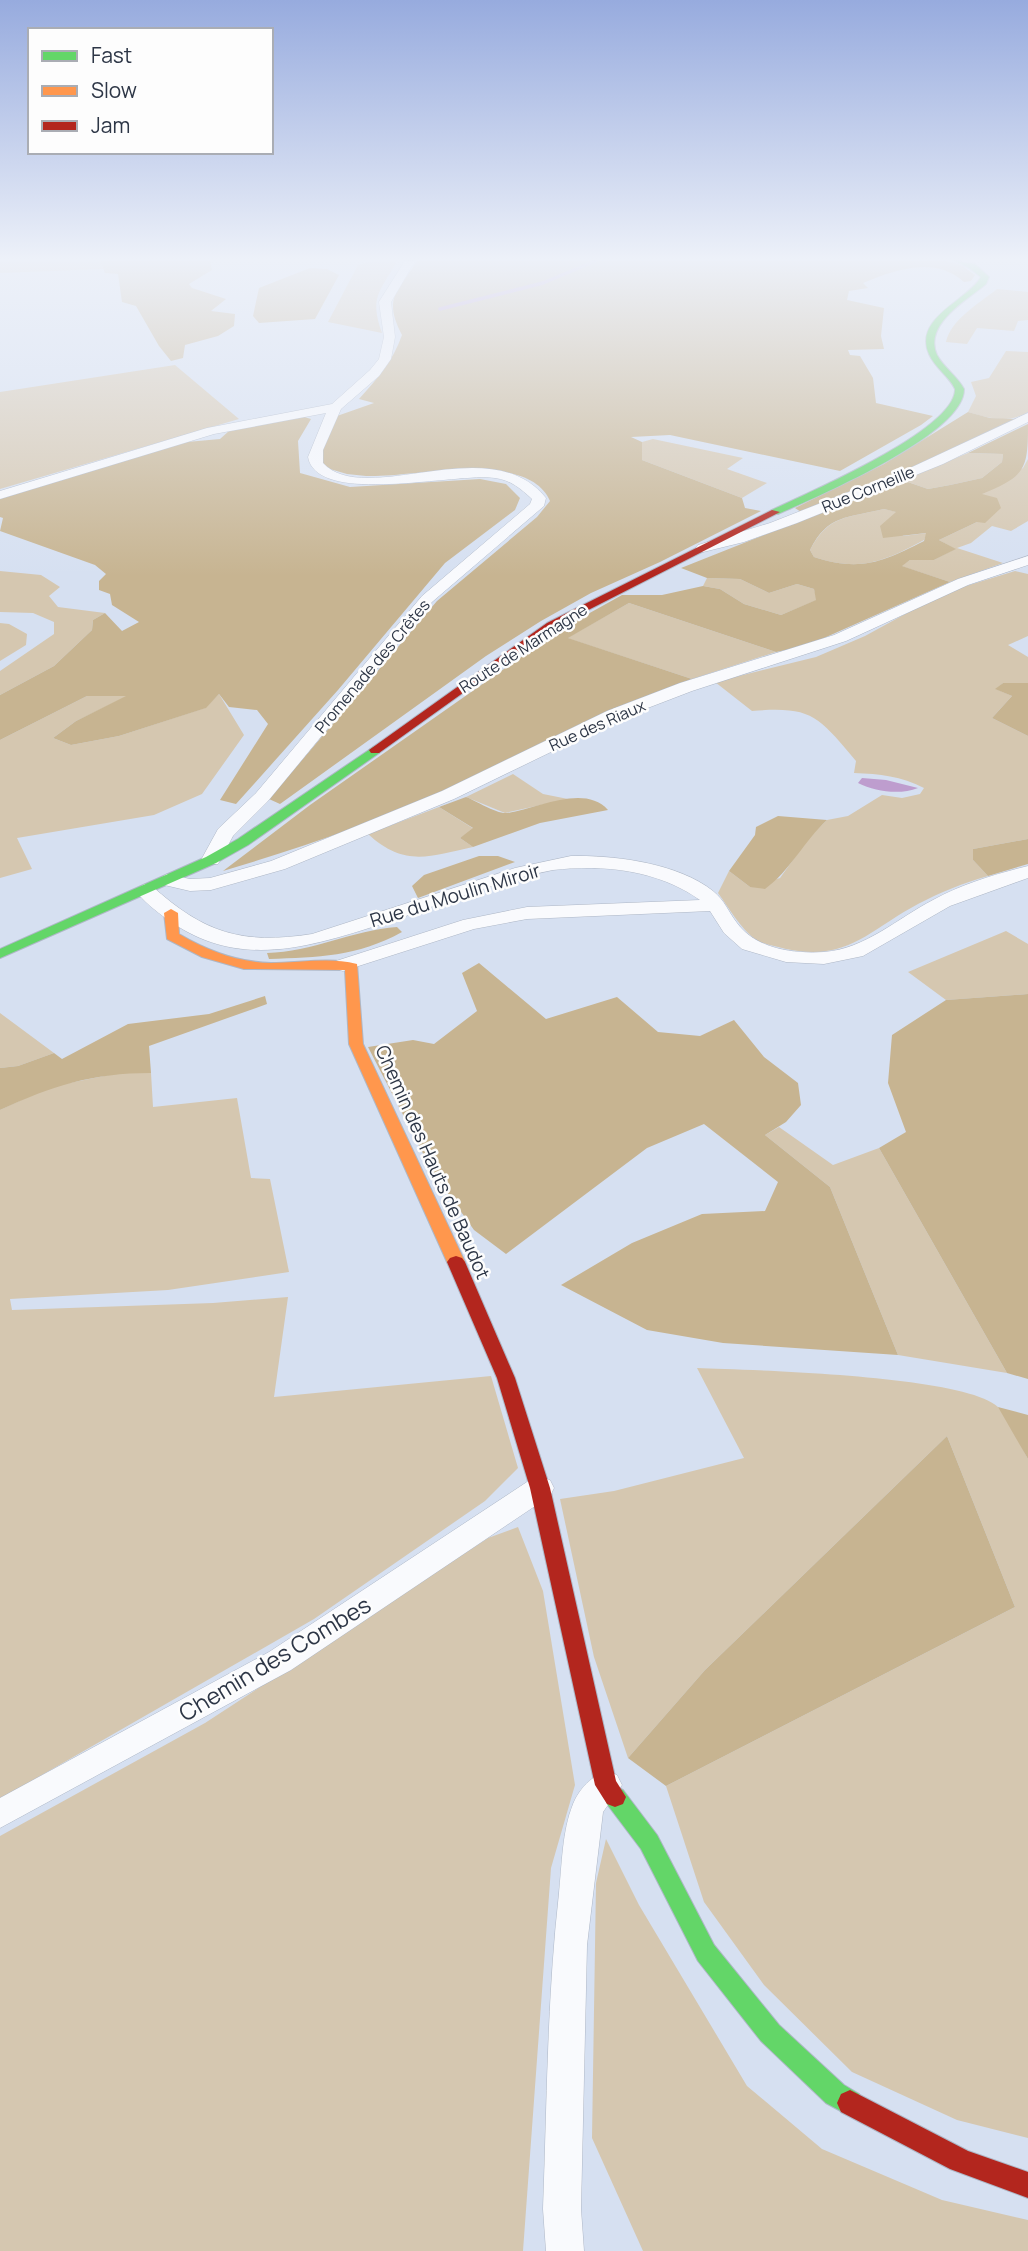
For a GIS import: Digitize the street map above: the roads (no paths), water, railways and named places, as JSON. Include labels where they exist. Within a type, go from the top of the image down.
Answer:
[{"type":"street","name":"Promenade des Crêtes","points":[[211,860],[225,833],[262,797],[427,599],[537,506],[539,498],[531,487],[500,475],[477,473],[360,481],[346,480],[319,469],[314,462],[314,449],[336,407],[368,380],[380,366]]},
{"type":"street","name":"Route de Marmagne","points":[[0,954],[211,860],[243,842],[515,649],[565,617],[871,463],[948,414],[958,402],[959,386],[941,366]]},
{"type":"street","points":[[0,495],[212,431],[336,407]]},
{"type":"street","name":"Rue Corneille","points":[[703,548],[738,541],[869,489],[997,435],[1028,417]]},
{"type":"street","name":"Rue des Riaux","points":[[167,880],[190,885],[211,884],[278,865],[448,795],[613,715],[686,687],[829,643],[963,582],[1028,560]]},
{"type":"street","name":"Rue du Moulin Miroir","points":[[145,890],[192,928],[226,943],[286,945],[553,864],[616,863],[664,874],[696,888],[718,905],[732,930],[745,942],[763,950],[786,955],[827,958],[845,956],[973,889],[1028,872]]},
{"type":"street","points":[[171,913],[172,936],[194,950],[233,962],[267,967],[343,965],[470,924],[527,913],[718,905]]},
{"type":"street","name":"Chemin des Hauts de Baudot","points":[[343,965],[352,967],[356,1044],[362,1060],[380,1090],[414,1164],[506,1378],[540,1488]]},
{"type":"street","points":[[540,1488],[606,1785],[649,1842],[706,1953],[770,2033],[835,2094],[905,2134],[998,2177],[1028,2185]]},
{"type":"street","name":"Chemin des Combes","points":[[0,1814],[280,1661],[540,1488]]},
{"type":"street","points":[[565,2251],[562,2209],[570,1945],[588,1806],[606,1785]]}]
